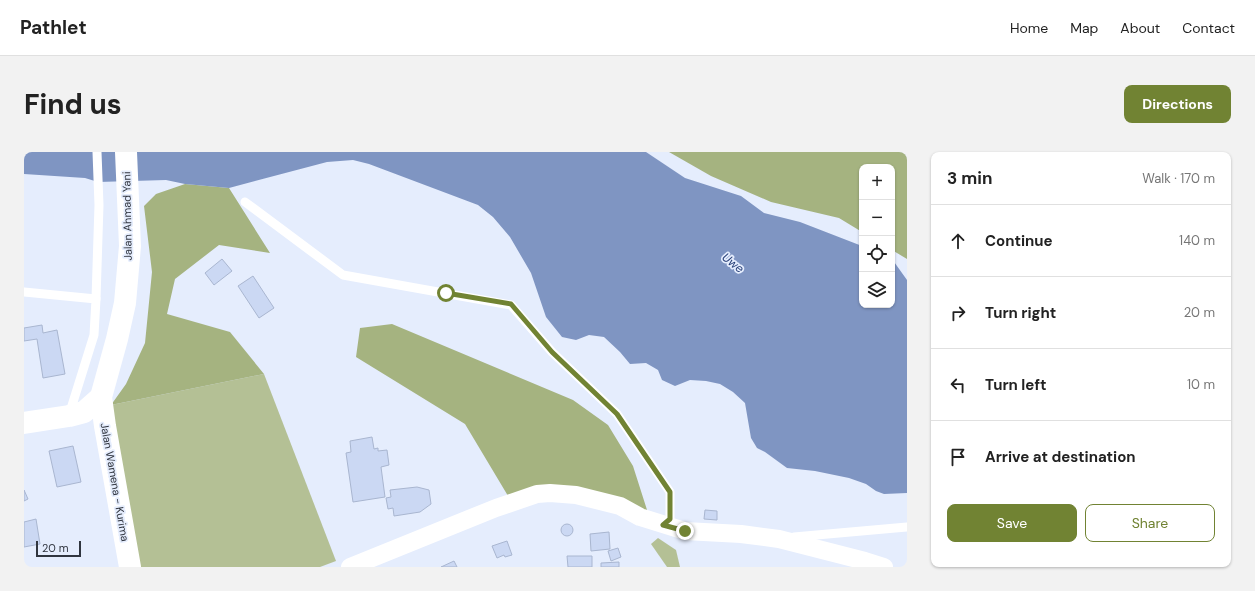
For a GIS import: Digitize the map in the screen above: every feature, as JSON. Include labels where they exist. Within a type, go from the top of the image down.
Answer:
[{"type":"main road","name":"Jalan Ahmad Yani","points":[[101,397],[118,339],[125,303],[130,246],[126,152]]},
{"type":"main road","points":[[24,423],[69,416],[84,412],[101,397]]},
{"type":"main road","name":"Jalan Wamena - Kurima","points":[[101,397],[130,567]]},
{"type":"street","points":[[350,567],[496,508],[537,494],[550,493],[576,495],[620,506],[640,517],[685,531],[741,534],[779,539],[884,567]]},
{"type":"lane","points":[[69,416],[94,334],[99,205],[97,152]]},
{"type":"lane","points":[[245,202],[343,275],[511,304],[552,352],[617,414],[670,492],[670,519],[663,525]]},
{"type":"lane","points":[[24,292],[96,299]]},
{"type":"lane","points":[[779,539],[907,527]]},
{"type":"green space","points":[[669,152],[907,152],[907,259],[895,252],[895,164],[859,164],[859,230],[839,218],[771,202],[711,176]]},
{"type":"green space","points":[[185,184],[229,188],[270,253],[219,245],[175,279],[167,314],[230,332],[264,374],[111,405],[126,384],[145,343],[152,272],[144,206],[156,194]]},
{"type":"green space","points":[[392,324],[573,400],[608,425],[633,466],[648,513],[556,492],[514,506],[465,424],[356,357],[360,328]]},
{"type":"green space","points":[[264,374],[336,561],[320,567],[136,567],[111,405]]},
{"type":"green space","points":[[658,538],[676,550],[680,567],[667,567],[651,544]]},
{"type":"water","name":"Uwe","points":[[24,152],[646,152],[685,178],[741,196],[764,213],[800,222],[859,245],[859,308],[895,308],[895,263],[907,280],[907,493],[884,494],[876,491],[866,484],[849,478],[815,471],[787,468],[757,448],[751,438],[745,403],[733,392],[720,384],[690,380],[675,386],[662,380],[658,370],[646,363],[630,364],[604,337],[589,335],[576,340],[562,337],[546,317],[531,273],[510,237],[493,217],[478,205],[369,164],[353,160],[327,162],[229,188],[185,184],[166,180],[98,182],[85,178],[24,174]]},
{"type":"building","points":[[222,259],[232,271],[214,285],[205,273]]},
{"type":"building","points":[[253,276],[274,308],[259,318],[238,286]]},
{"type":"building","points":[[42,325],[43,333],[57,330],[65,374],[43,378],[37,339],[24,341],[24,328]]},
{"type":"building","points":[[372,437],[374,449],[378,448],[378,451],[387,450],[389,465],[381,467],[385,497],[353,502],[346,453],[351,452],[350,441]]},
{"type":"building","points":[[73,446],[81,482],[57,487],[49,451]]},
{"type":"building","points":[[417,487],[429,490],[431,504],[420,512],[394,516],[393,508],[388,509],[386,498],[391,497],[390,490]]},
{"type":"building","points":[[24,490],[28,499],[24,501]]},
{"type":"building","points":[[705,510],[717,511],[717,520],[704,519]]},
{"type":"building","points":[[36,519],[40,544],[24,547],[24,522]]},
{"type":"building","points":[[565,524],[569,524],[573,530],[569,536],[565,536],[561,532],[561,528]]},
{"type":"building","points":[[609,532],[610,549],[591,551],[590,534]]},
{"type":"building","points":[[507,541],[512,555],[505,557],[504,555],[497,558],[492,546]]},
{"type":"building","points":[[618,548],[621,557],[611,561],[608,551]]},
{"type":"building","points":[[567,556],[592,556],[592,567],[568,567]]},
{"type":"building","points":[[454,561],[457,567],[441,567]]},
{"type":"building","points":[[619,562],[619,567],[601,567],[601,563]]},
{"type":"route","points":[[446,293],[511,304],[552,352],[617,414],[670,492],[670,519],[663,525],[685,531]]}]
